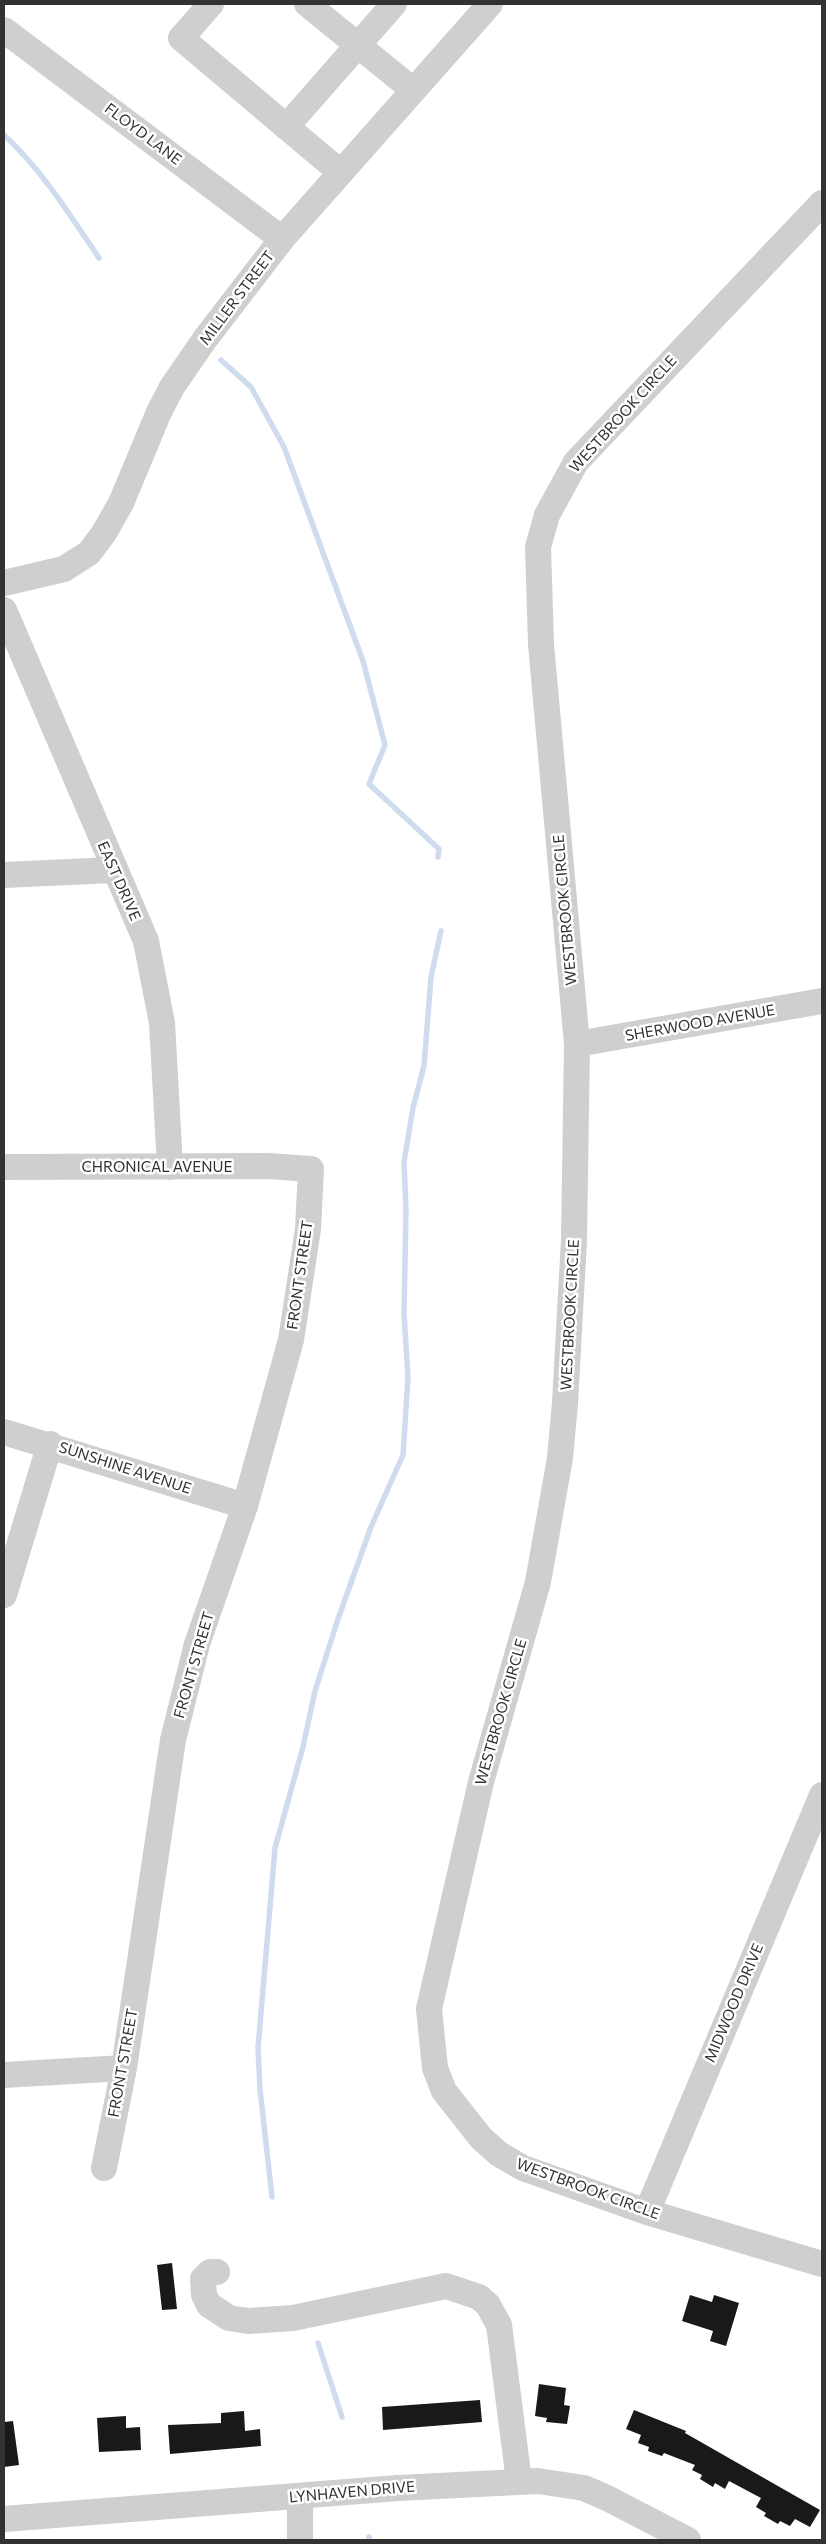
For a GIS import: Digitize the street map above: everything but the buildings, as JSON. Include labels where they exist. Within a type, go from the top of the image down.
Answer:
[{"type":"street","points":[[211,4],[181,38],[340,172]]},
{"type":"street","points":[[307,4],[414,90]]},
{"type":"street","points":[[286,128],[394,4]]},
{"type":"street","name":"MILLER STREET","points":[[4,583],[64,569],[89,553],[104,533],[121,503],[159,412],[172,387],[205,339],[282,239],[490,4]]},
{"type":"street","name":"FLOYD LANE","points":[[4,30],[282,239]]},
{"type":"street","name":"WESTBROOK CIRCLE","points":[[822,203],[576,462],[547,515],[538,547],[541,644],[577,1044],[574,1240],[565,1403],[560,1458],[538,1582],[478,1792],[429,2009],[435,2068],[444,2091],[481,2138],[499,2154],[523,2168],[647,2212],[822,2264]]},
{"type":"street","name":"EAST DRIVE","points":[[4,610],[113,870],[146,941],[162,1023],[170,1167]]},
{"type":"street","points":[[4,875],[113,870]]},
{"type":"street","name":"SHERWOOD AVENUE","points":[[577,1044],[822,1001]]},
{"type":"street","name":"CHRONICAL AVENUE","points":[[4,1167],[268,1166],[311,1169]]},
{"type":"street","name":"FRONT STREET","points":[[104,2168],[124,2068],[173,1740],[197,1644],[245,1506],[291,1340],[308,1229],[311,1169]]},
{"type":"street","name":"SUNSHINE AVENUE","points":[[4,1432],[50,1444],[245,1506]]},
{"type":"street","points":[[4,1595],[50,1444]]},
{"type":"street","name":"MIDWOOD DRIVE","points":[[647,2212],[822,1795]]},
{"type":"street","points":[[4,2075],[124,2068]]},
{"type":"street","points":[[217,2272],[210,2272],[202,2279],[204,2295],[209,2305],[229,2318],[248,2321],[293,2318],[446,2286],[479,2297],[488,2305],[499,2325],[518,2481]]},
{"type":"street","name":"LYNHAVEN DRIVE","points":[[4,2519],[538,2481],[584,2488],[654,2532],[688,2540]]},
{"type":"street","points":[[300,2497],[300,2540]]},
{"type":"waterway","points":[[4,135],[43,178],[99,258]]},
{"type":"waterway","points":[[221,360],[251,387],[284,447],[363,661],[385,745],[369,784],[439,849],[438,857]]},
{"type":"waterway","points":[[272,2197],[260,2089],[258,2048],[275,1848],[303,1747],[315,1691],[338,1619],[371,1527],[403,1455],[408,1378],[404,1313],[406,1210],[404,1162],[413,1108],[424,1066],[431,977],[441,931]]},
{"type":"waterway","points":[[318,2343],[342,2417]]}]
